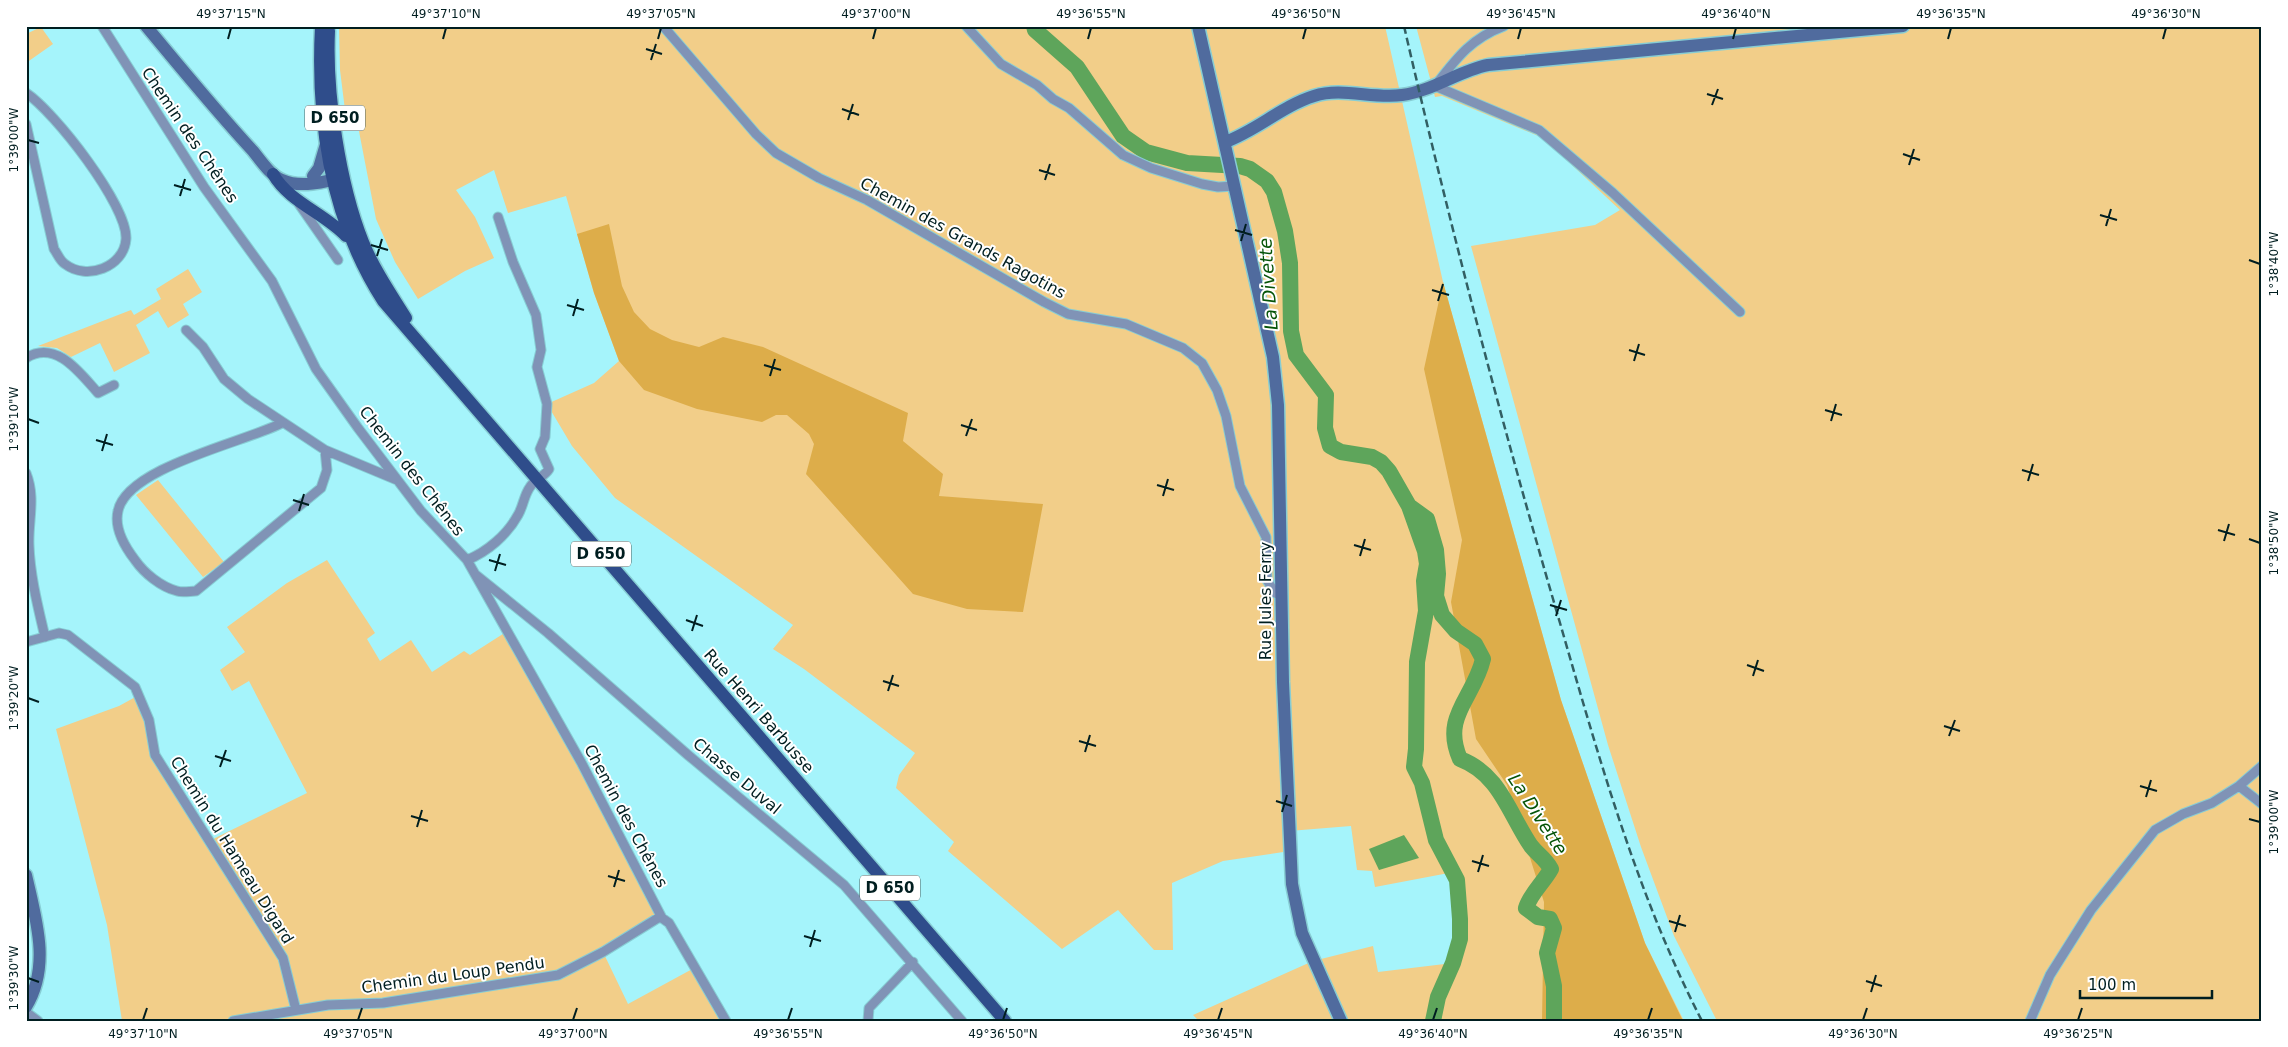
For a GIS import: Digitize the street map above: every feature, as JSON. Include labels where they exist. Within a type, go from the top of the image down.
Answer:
[{"type":"main road","points":[[146,26],[274,174],[284,190],[335,224],[351,242]]},
{"type":"main road","name":"D 650","points":[[320,26],[320,76],[326,142],[351,242],[368,277],[383,301],[428,355]]},
{"type":"main road","name":"D 650","points":[[329,26],[336,176],[376,270],[428,355]]},
{"type":"main road","name":"Rue Jules Ferry","points":[[1198,26],[1273,358],[1278,414],[1283,682],[1292,884],[1302,933],[1341,1021]]},
{"type":"main road","points":[[1225,142],[1314,96],[1337,93],[1401,95],[1435,86],[1475,68],[1507,62],[1903,26]]},
{"type":"main road","points":[[312,176],[323,159],[326,142]]},
{"type":"main road","points":[[274,174],[284,181],[314,184],[336,176]]},
{"type":"main road","points":[[300,182],[312,176],[336,176]]},
{"type":"main road","name":"Rue Henri Barbusse","points":[[428,355],[1005,1021]]},
{"type":"main road","points":[[26,875],[37,924],[40,953],[36,987],[26,1007]]},
{"type":"street","name":"Chemin des Chênes","points":[[102,26],[204,187],[272,281],[316,369],[397,480],[443,537],[466,560],[581,762],[662,918],[669,923],[721,1016],[726,1021]]},
{"type":"street","name":"Chemin des Grands Ragotins","points":[[663,26],[756,134],[776,153],[791,163],[867,200],[1068,314],[1126,324],[1183,348],[1202,363],[1217,390],[1226,416],[1240,486],[1266,537],[1267,580],[1270,588],[1275,593],[1281,595]]},
{"type":"street","points":[[966,26],[1001,64],[1037,85],[1053,99],[1069,108],[1123,155],[1151,168],[1202,184],[1218,187],[1234,181]]},
{"type":"street","points":[[1504,26],[1485,33],[1475,40],[1435,86],[1539,130],[1613,193],[1740,312]]},
{"type":"street","points":[[26,93],[47,111],[83,154],[125,224],[126,239],[121,256],[110,266],[94,271],[77,270],[64,264],[54,248],[26,124]]},
{"type":"street","points":[[300,201],[299,206],[338,260]]},
{"type":"street","points":[[466,560],[480,555],[497,542],[518,515],[527,492],[536,479],[545,476],[549,469],[540,449],[544,437],[546,404],[537,367],[541,350],[536,315],[513,262],[498,217]]},
{"type":"street","points":[[186,330],[203,347],[224,379],[282,423],[325,450],[397,480]]},
{"type":"street","points":[[26,358],[44,353],[60,357],[74,367],[98,393],[114,385]]},
{"type":"street","points":[[282,423],[265,432],[222,445],[163,470],[133,487],[123,498],[118,509],[119,531],[135,561],[148,574],[161,584],[178,592],[196,591],[321,488],[327,470],[325,450]]},
{"type":"street","points":[[355,464],[368,463],[374,457],[376,451]]},
{"type":"street","points":[[26,473],[31,484],[32,507],[29,544],[32,575],[45,637]]},
{"type":"street","name":"Chasse Duval","points":[[474,573],[548,633],[688,755],[844,885],[962,1021]]},
{"type":"street","name":"Chemin du Hameau Digard","points":[[26,642],[59,633],[68,635],[135,687],[149,720],[154,756],[283,958],[296,1010]]},
{"type":"street","points":[[2030,1021],[2050,975],[2091,910],[2155,830],[2183,814],[2212,803],[2238,786],[2262,766]]},
{"type":"street","points":[[2238,786],[2262,804]]},
{"type":"street","name":"Chemin du Loup Pendu","points":[[233,1021],[328,1005],[383,1003],[558,975],[603,952],[658,918],[662,918]]},
{"type":"street","points":[[868,1021],[869,1008],[912,962]]},
{"type":"street","points":[[26,1012],[38,1021]]},
{"type":"shaded area","points":[[339,26],[1385,26],[1443,282],[1561,700],[1645,943],[1684,1021],[1199,1021],[1193,1015],[1313,961],[1373,946],[1378,972],[1453,963],[1461,918],[1460,894],[1454,872],[1375,887],[1372,871],[1357,870],[1351,826],[1289,831],[1290,851],[1223,861],[1172,883],[1173,950],[1154,950],[1118,910],[1062,949],[948,851],[954,842],[896,788],[899,775],[915,753],[804,669],[773,649],[793,625],[615,498],[572,446],[547,404],[594,383],[619,361],[594,293],[566,196],[508,213],[494,170],[456,190],[475,217],[494,258],[465,271],[418,299],[395,262],[376,219],[357,121],[345,110],[340,70]]},
{"type":"shaded area","points":[[1416,26],[2262,26],[2262,1021],[1717,1021],[1674,936],[1641,847],[1608,745],[1471,246],[1595,225],[1620,210],[1543,138],[1442,96],[1435,97]]},
{"type":"shaded area","points":[[41,27],[53,44],[26,63],[26,34]]},
{"type":"shaded area","points":[[609,224],[622,286],[634,312],[650,329],[672,340],[699,347],[723,337],[763,347],[908,413],[903,441],[943,474],[939,496],[1043,504],[1023,612],[967,609],[913,594],[806,474],[814,444],[809,434],[787,415],[776,415],[762,422],[697,409],[644,390],[619,361],[594,293],[577,234]]},
{"type":"shaded area","points":[[188,269],[202,292],[183,304],[189,315],[168,328],[158,311],[136,325],[150,353],[114,372],[100,343],[71,357],[57,348],[38,346],[131,310],[134,315],[161,299],[156,289]]},
{"type":"shaded area","points":[[1443,282],[1561,700],[1645,943],[1683,1021],[1542,1021],[1544,902],[1507,785],[1476,739],[1451,602],[1462,540],[1424,369]]},
{"type":"shaded area","points":[[158,480],[224,562],[203,577],[136,495]]},
{"type":"shaded area","points":[[327,560],[375,633],[367,639],[380,661],[411,640],[432,672],[464,651],[470,655],[506,632],[662,918],[603,952],[628,1004],[696,967],[726,1021],[122,1021],[107,925],[56,729],[119,706],[139,695],[155,756],[209,841],[307,793],[249,681],[232,691],[220,670],[245,652],[227,627],[287,583]]},
{"type":"shaded area","points":[[1404,835],[1419,858],[1379,870],[1369,849]]},
{"type":"waterway","name":"La Divette","points":[[1034,26],[1035,30],[1077,67],[1123,136],[1146,152],[1187,163],[1240,166],[1250,169],[1267,181],[1274,192],[1285,231],[1290,263],[1291,331],[1296,355],[1326,395],[1325,428],[1330,446],[1341,452],[1372,457],[1381,462],[1389,471],[1409,506],[1425,551],[1427,564],[1424,581],[1426,611],[1417,662],[1414,767],[1422,783],[1436,840],[1457,880],[1460,919],[1460,939],[1453,963],[1438,997],[1433,1021]]},
{"type":"waterway","name":"La Divette","points":[[1409,506],[1427,519],[1436,550],[1438,574],[1436,596],[1442,615],[1456,631],[1475,644],[1483,659],[1479,673],[1461,707],[1454,731],[1455,744],[1460,759],[1485,774],[1502,796],[1531,846],[1551,869],[1526,908],[1538,917],[1550,919],[1554,928],[1547,953],[1554,986],[1554,1021]]},
{"type":"railway","points":[[1404,26],[1458,251],[1497,400],[1605,775],[1621,825],[1658,925],[1702,1021]]}]
